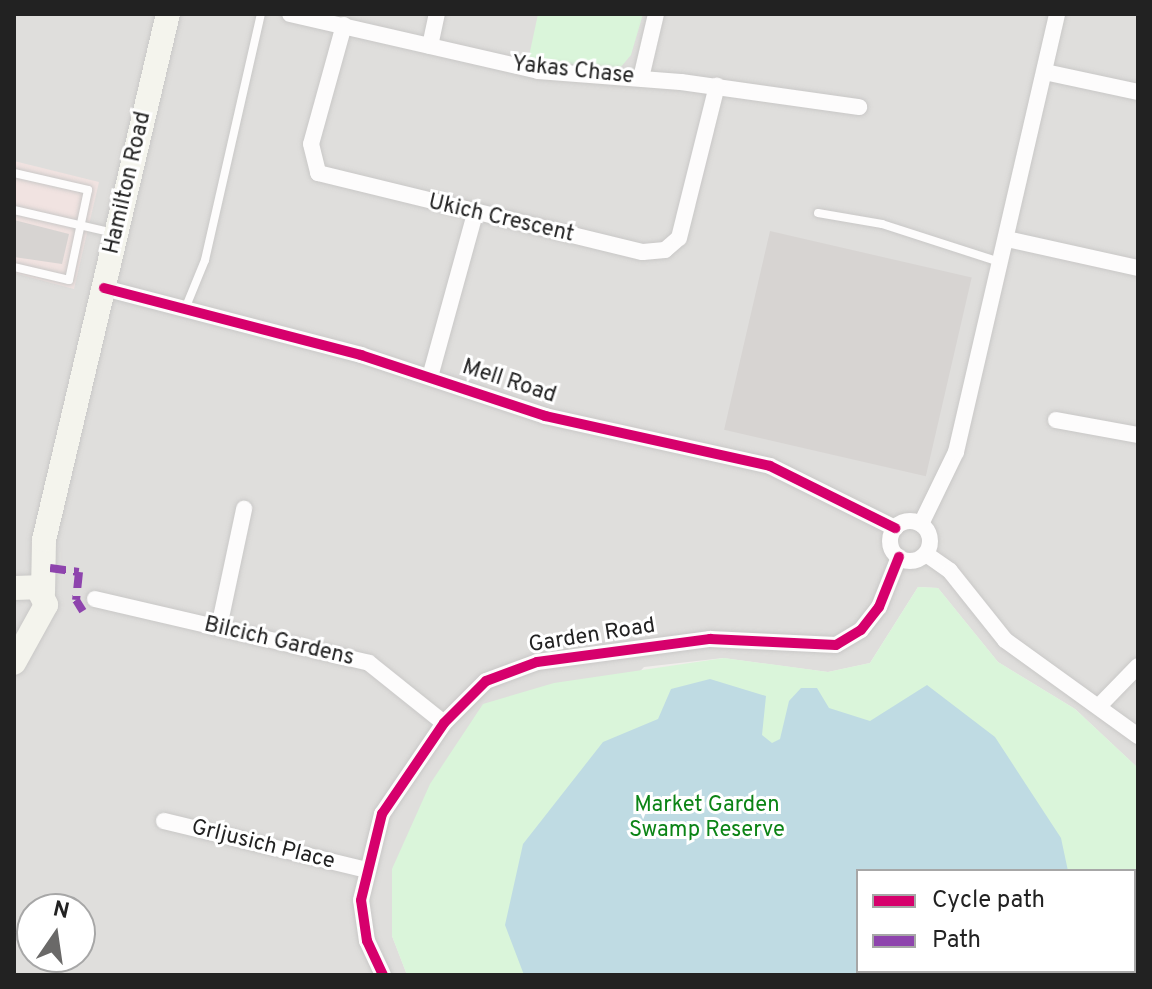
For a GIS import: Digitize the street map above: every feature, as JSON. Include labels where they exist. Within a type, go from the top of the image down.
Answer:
[{"type":"main road","name":"Hamilton Road","points":[[25,620],[45,612],[44,540],[168,14]]},
{"type":"main road","name":"Hamilton Road","points":[[17,586],[44,540]]},
{"type":"main road","points":[[17,586],[43,593]]},
{"type":"main road","points":[[14,663],[25,620]]},
{"type":"street","name":"Yakas Chase","points":[[290,14],[353,22],[430,46],[538,71],[717,86],[859,107]]},
{"type":"street","points":[[430,46],[437,14]]},
{"type":"street","points":[[641,78],[656,14]]},
{"type":"street","points":[[921,524],[956,452],[1057,14]]},
{"type":"street","name":"Ukich Crescent","points":[[353,22],[311,144],[318,173],[475,214],[643,252],[665,250],[682,230],[717,86]]},
{"type":"street","points":[[1045,72],[1138,92]]},
{"type":"street","points":[[430,377],[475,214]]},
{"type":"street","points":[[1007,239],[1138,268]]},
{"type":"street","name":"Mell Road","points":[[104,288],[430,377],[545,416],[770,466],[895,528]]},
{"type":"street","points":[[1056,420],[1138,435]]},
{"type":"street","points":[[219,627],[244,509]]},
{"type":"street","points":[[921,524],[931,541],[926,554],[910,561],[899,557],[890,540],[895,528],[921,524]]},
{"type":"street","points":[[926,554],[950,571],[1005,640],[1101,704],[1138,736]]},
{"type":"street","name":"Garden Road","points":[[383,975],[367,941],[363,869],[382,814],[444,723],[486,681],[537,662],[710,639],[836,645],[861,630],[879,607],[899,557]]},
{"type":"street","name":"Bilcich Gardens","points":[[95,599],[369,663],[444,723]]},
{"type":"street","points":[[1101,704],[1138,666]]},
{"type":"street","name":"Grljusich Place","points":[[164,821],[363,869]]},
{"type":"lane","points":[[185,310],[205,260],[261,14]]},
{"type":"lane","points":[[14,173],[88,190],[69,280],[14,267]]},
{"type":"lane","points":[[14,210],[118,234]]},
{"type":"lane","points":[[818,213],[882,224],[1001,262]]},
{"type":"shaded area","points":[[14,14],[1138,14],[1138,768],[1075,709],[998,662],[938,588],[918,587],[870,663],[828,672],[723,658],[644,667],[392,936],[407,975],[14,975]]},
{"type":"shaded area","points":[[14,161],[99,182],[74,289],[14,273]]},
{"type":"green space","points":[[538,14],[643,14],[631,55],[620,68],[528,61]]},
{"type":"green space","name":"Market Garden Swamp Reserve","points":[[918,587],[938,588],[998,662],[1075,709],[1138,768],[1138,921],[1136,925],[1136,869],[856,869],[856,973],[1108,973],[1106,975],[407,975],[392,936],[392,869],[430,784],[483,704],[554,683],[724,658],[828,672],[870,663]]},
{"type":"water","points":[[710,679],[766,696],[762,735],[772,743],[780,739],[789,701],[801,688],[817,688],[829,708],[870,721],[927,685],[995,737],[1061,838],[1068,869],[856,869],[856,973],[996,975],[524,975],[505,925],[523,844],[603,742],[658,719],[671,689]]},
{"type":"building","points":[[14,220],[69,234],[62,264],[14,257]]},
{"type":"building","points":[[770,231],[972,278],[926,476],[724,430]]},
{"type":"marked path","points":[[50,568],[79,572],[76,600],[83,611]]},
{"type":"cycle path","points":[[104,288],[361,355],[545,416],[770,466],[895,528]]},
{"type":"cycle path","points":[[383,975],[367,941],[361,900],[382,814],[444,723],[486,681],[537,662],[710,639],[836,645],[861,630],[879,607],[899,557]]}]
